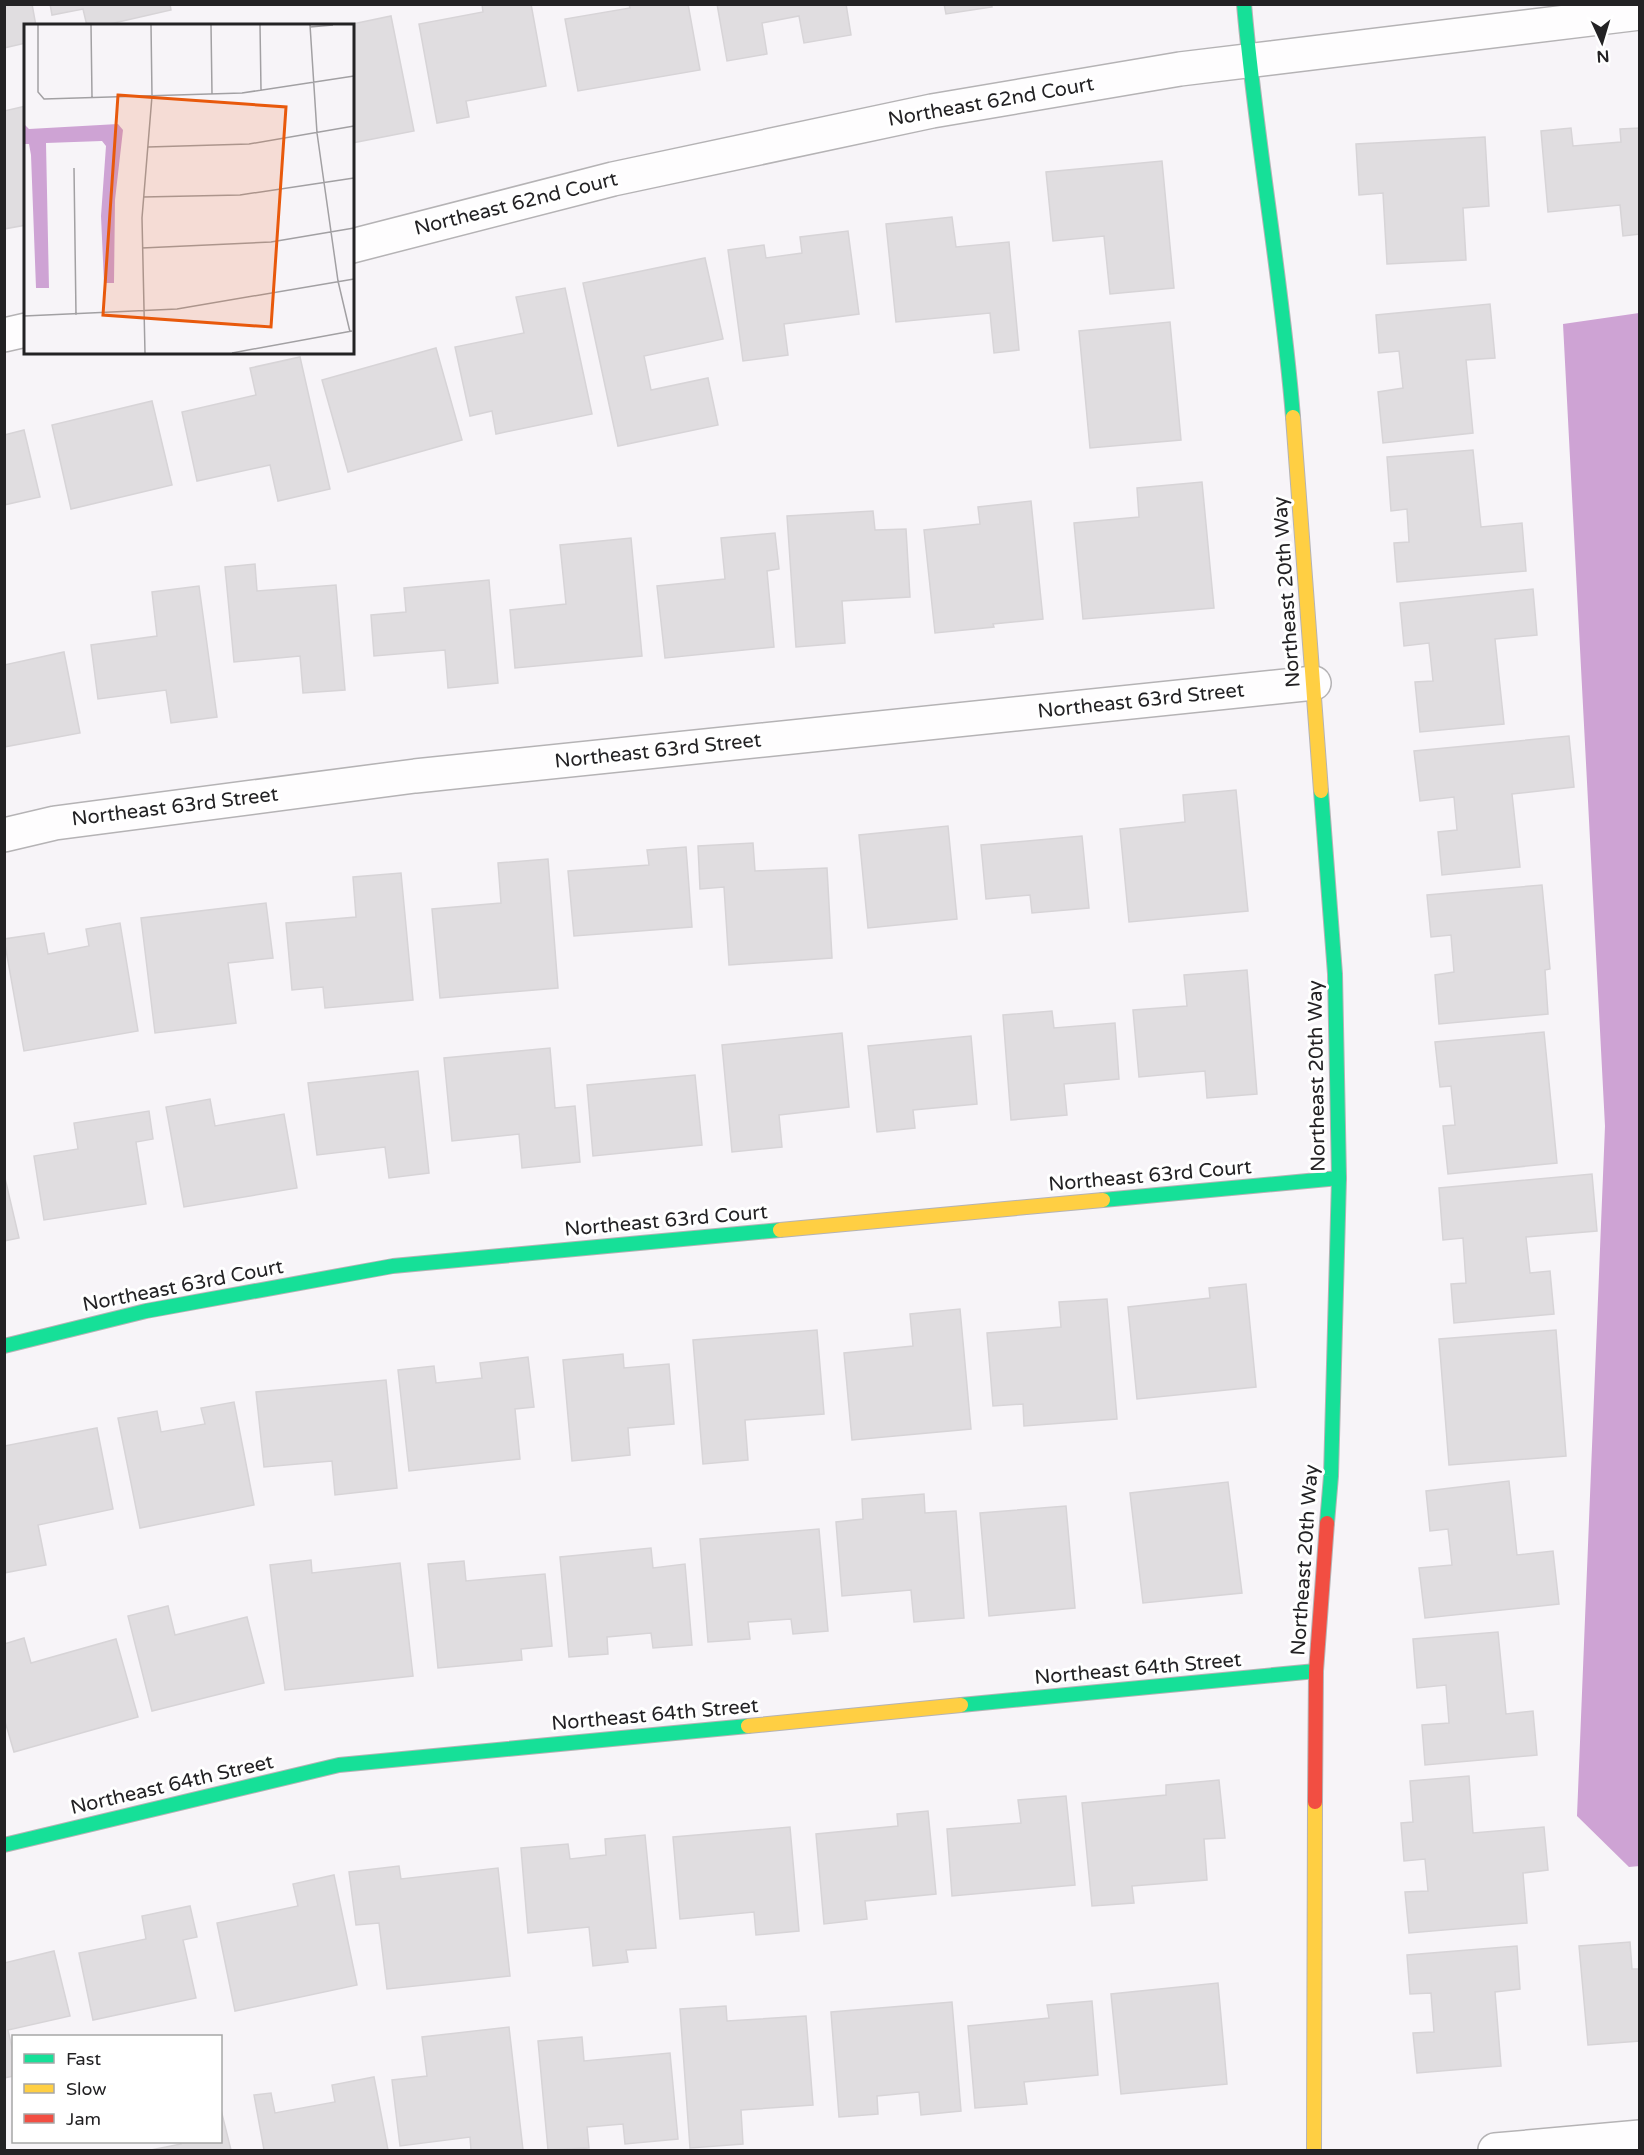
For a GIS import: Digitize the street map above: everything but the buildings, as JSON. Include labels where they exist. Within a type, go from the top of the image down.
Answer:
[{"type":"street","name":"Northeast 20th Way","points":[[1244,4],[1249,60],[1289,365],[1335,974],[1338,1178],[1331,1476],[1316,1671],[1314,2151]]},
{"type":"street","name":"Northeast 62nd Court","points":[[354,245],[613,179],[932,111],[1180,69],[1640,13]]},
{"type":"street","points":[[4,335],[24,330]]},
{"type":"street","name":"Northeast 63rd Street","points":[[4,835],[56,823],[415,776],[1314,683]]},
{"type":"street","name":"Northeast 63rd Court","points":[[4,1346],[146,1311],[393,1266],[1338,1178]]},
{"type":"street","name":"Northeast 64th Street","points":[[4,1845],[339,1765],[1316,1671]]},
{"type":"street","points":[[1495,2151],[1640,2137]]},
{"type":"shaded area","points":[[1639,313],[1640,1866],[1629,1867],[1577,1816],[1605,1126],[1563,324]]},
{"type":"traffic: fast","points":[[1244,4],[1293,417]]},
{"type":"traffic: fast","points":[[1321,791],[1335,974],[1339,1178],[1331,1476],[1327,1523]]},
{"type":"traffic: fast","points":[[1103,1200],[1339,1178]]},
{"type":"traffic: fast","points":[[4,1346],[146,1311],[393,1266],[780,1230]]},
{"type":"traffic: fast","points":[[961,1705],[1316,1671]]},
{"type":"traffic: fast","points":[[4,1845],[339,1765],[748,1726]]},
{"type":"traffic: slow","points":[[1293,417],[1321,791]]},
{"type":"traffic: slow","points":[[780,1230],[1103,1200]]},
{"type":"traffic: slow","points":[[748,1726],[961,1705]]},
{"type":"traffic: slow","points":[[1314,2150],[1315,1802]]},
{"type":"traffic: jam","points":[[1315,1802],[1316,1671],[1327,1523]]}]
